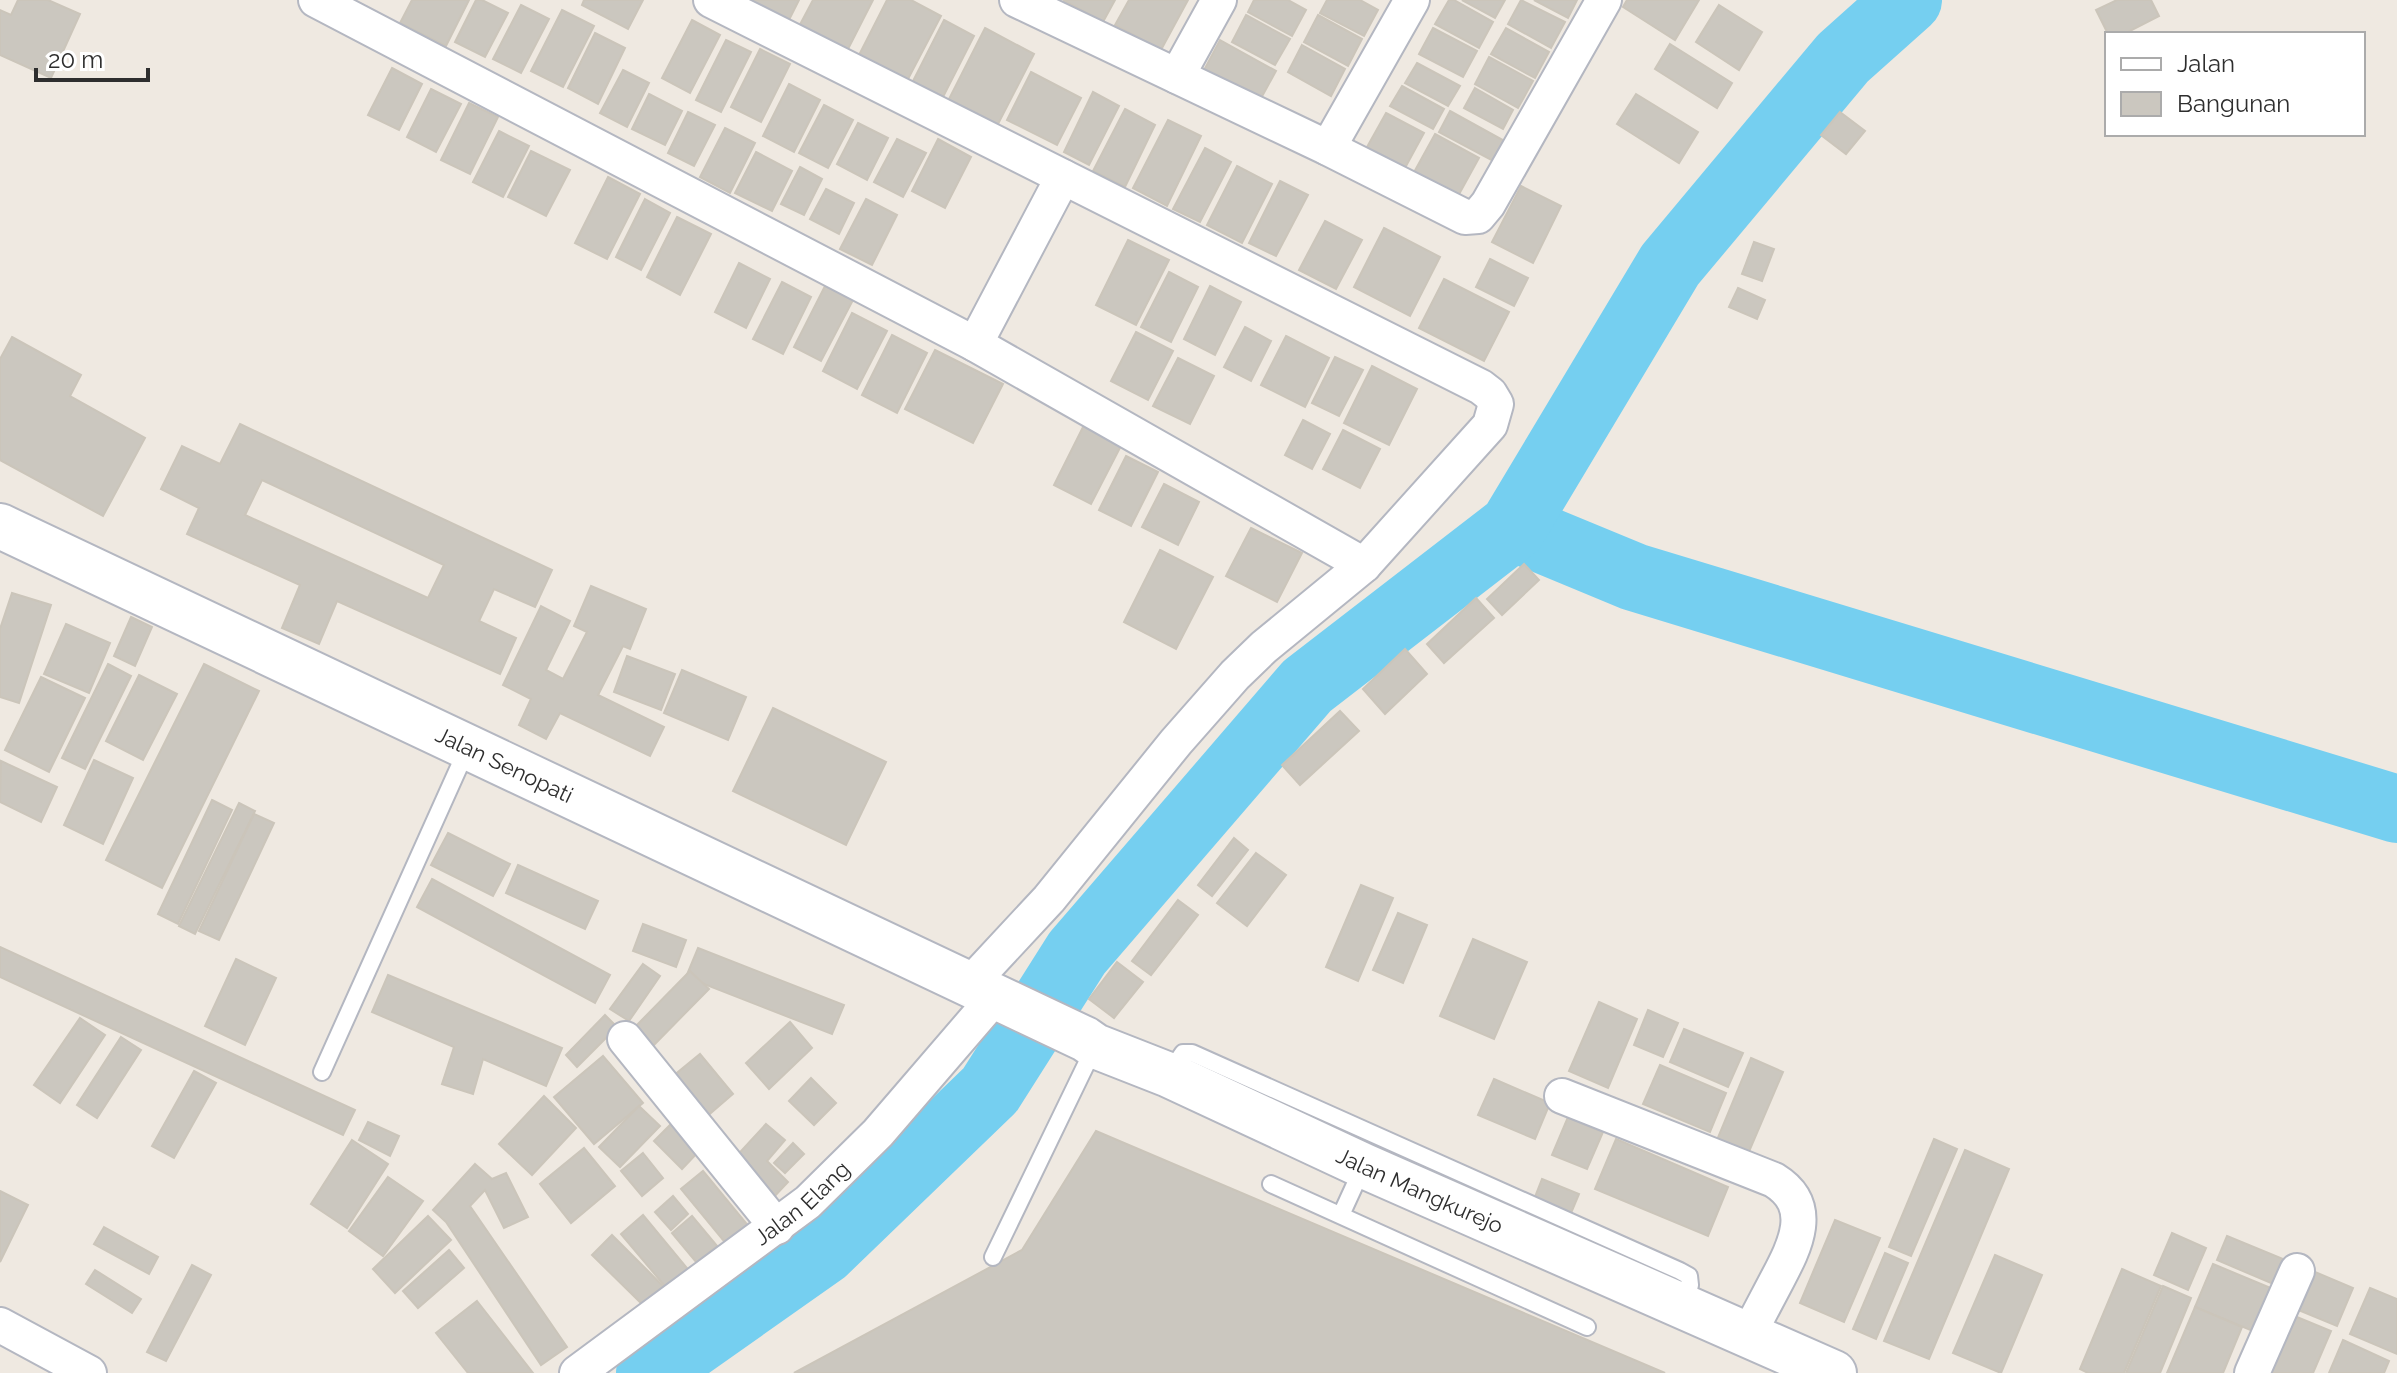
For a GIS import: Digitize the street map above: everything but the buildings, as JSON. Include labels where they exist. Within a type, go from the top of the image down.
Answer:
[{"type":"street","points":[[316,0],[975,344],[1364,565]]},
{"type":"street","points":[[711,0],[1063,177],[975,344]]},
{"type":"street","points":[[1017,0],[1465,217],[1478,216],[1488,204],[1604,0]]},
{"type":"street","points":[[1177,76],[1219,0]]},
{"type":"street","points":[[1328,148],[1412,0]]},
{"type":"street","name":"Jalan Elang","points":[[577,1373],[777,1227],[808,1202],[878,1133],[991,996],[1049,899],[1176,742],[1264,647],[1364,565],[1490,425],[1496,404],[1490,394],[1063,177]]},
{"type":"street","name":"Jalan Senopati","points":[[0,526],[991,996]]},
{"type":"street","name":"Jalan Mangkurejo","points":[[991,996],[1169,1075],[1329,1132],[1364,1166],[1501,1209],[1684,1308],[1834,1373]]},
{"type":"street","points":[[625,1039],[777,1227]]},
{"type":"street","points":[[1562,1096],[1774,1180],[1788,1189],[1795,1201],[1798,1220],[1796,1243],[1747,1337]]},
{"type":"street","points":[[2252,1373],[2297,1271]]},
{"type":"street","points":[[0,1325],[89,1373]]},
{"type":"lane","points":[[322,1072],[469,746]]},
{"type":"lane","points":[[993,1257],[1090,1042]]},
{"type":"lane","points":[[1329,1132],[1501,1209]]},
{"type":"lane","points":[[1341,1215],[1364,1166]]},
{"type":"lane","points":[[1271,1184],[1587,1327]]},
{"type":"waterway","points":[[650,1373],[823,1251],[990,1090],[1077,953],[1307,686],[1513,527],[1670,265],[1843,58],[1908,0]]},
{"type":"waterway","points":[[1513,527],[1634,577],[2397,809]]}]
